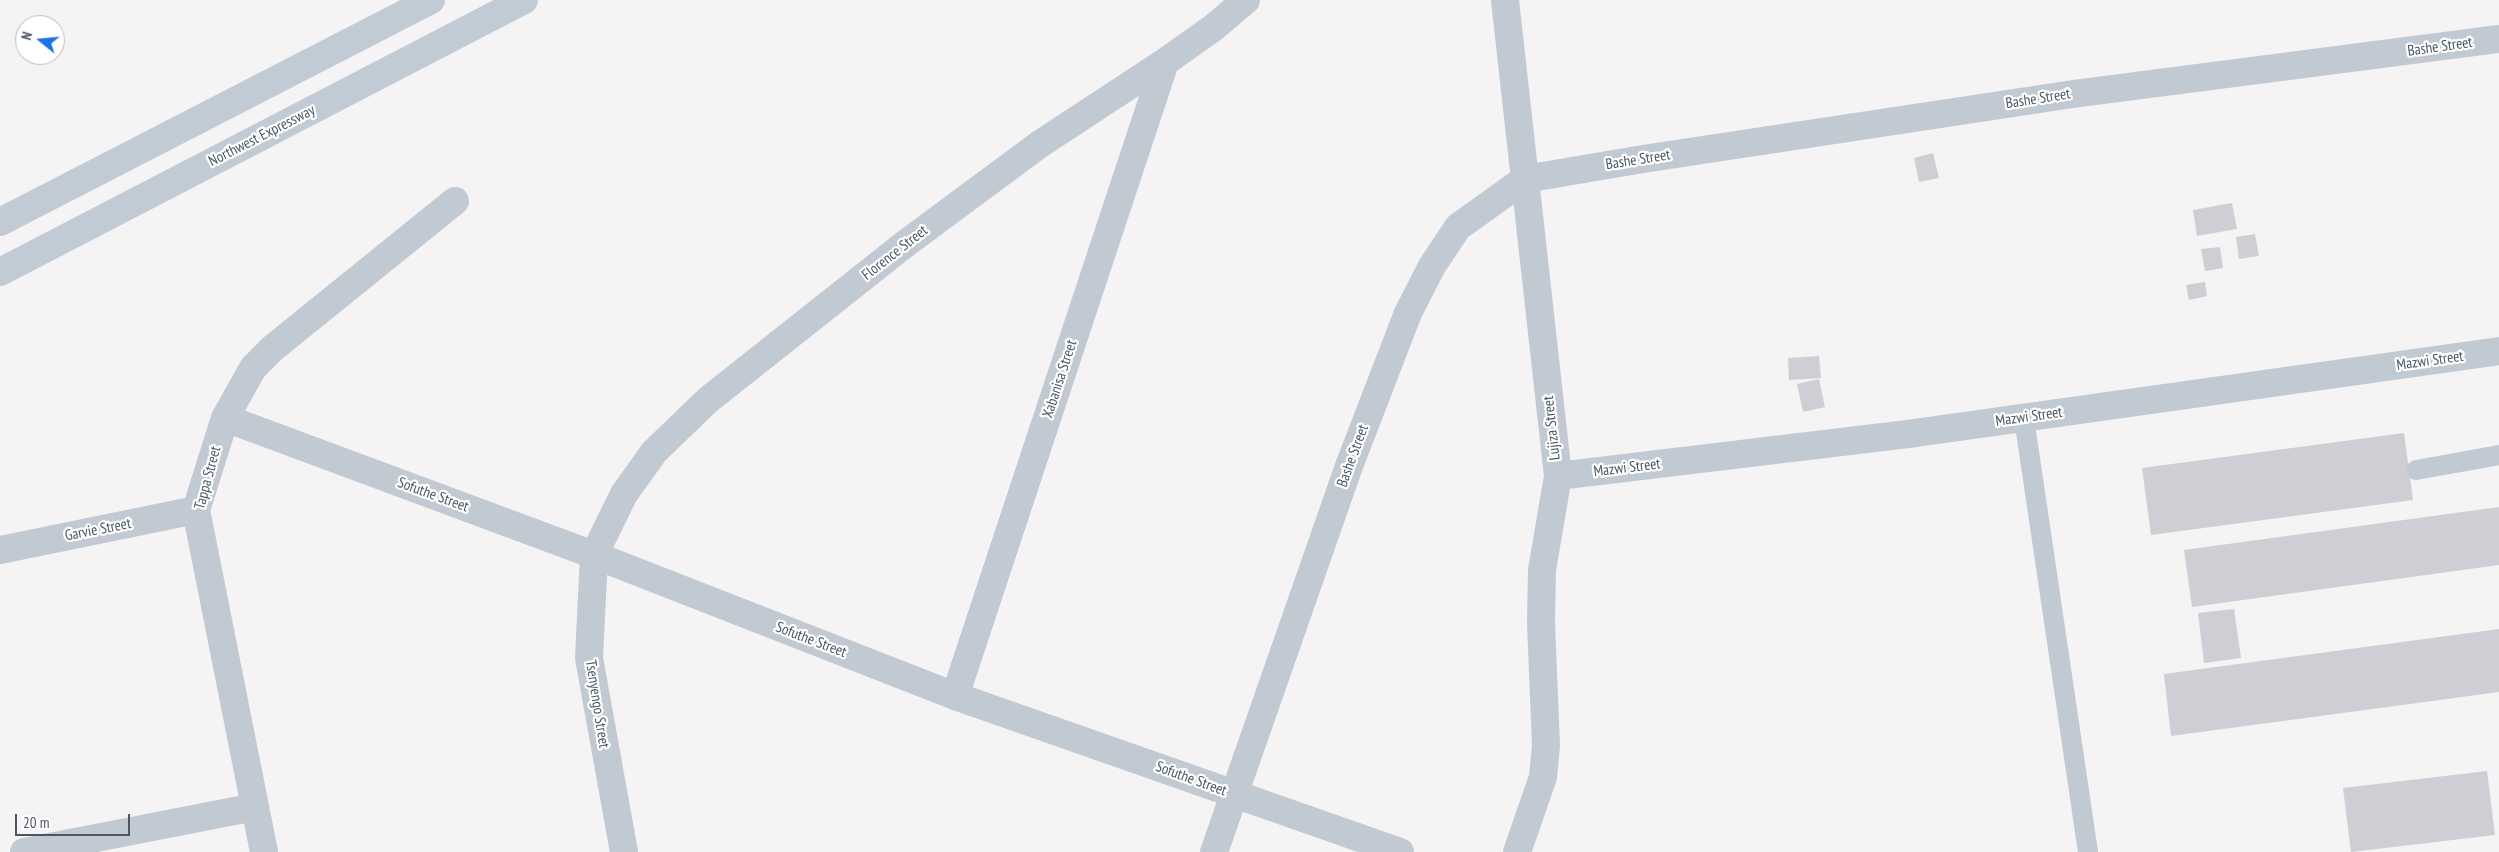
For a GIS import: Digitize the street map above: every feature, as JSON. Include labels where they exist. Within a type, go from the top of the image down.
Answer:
[{"type":"main road","points":[[0,222],[431,0]]},
{"type":"main road","name":"Northwest Expressway","points":[[0,272],[524,0]]},
{"type":"street","name":"Florence Street","points":[[594,555],[624,494],[654,452],[708,400],[913,238],[1040,144],[1165,62],[1213,28],[1246,0]]},
{"type":"street","name":"Lujiza Street","points":[[1504,0],[1558,476],[1542,570],[1541,623],[1546,746],[1543,777],[1517,852]]},
{"type":"street","name":"Bashe Street","points":[[1214,852],[1349,466],[1408,313],[1432,266],[1458,227],[1525,179],[1643,159],[2063,95],[2499,39]]},
{"type":"street","name":"Xabanisa Street","points":[[955,696],[1165,62]]},
{"type":"street","name":"Tappa Street","points":[[264,852],[196,510],[225,418],[253,368],[273,348],[455,200]]},
{"type":"street","name":"Mazwi Street","points":[[1558,476],[1908,434],[2499,351]]},
{"type":"street","name":"Sofuthe Street","points":[[225,418],[594,555],[955,696],[1400,852]]},
{"type":"street","name":"Garvie Street","points":[[0,550],[196,510]]},
{"type":"street","name":"Tsenyengo Street","points":[[594,555],[589,658],[624,852]]},
{"type":"street","points":[[24,852],[255,807]]},
{"type":"lane","points":[[2024,418],[2088,852]]},
{"type":"lane","points":[[2416,470],[2499,455]]},
{"type":"building","points":[[1933,153],[1939,178],[1919,182],[1914,158]]},
{"type":"building","points":[[2232,203],[2237,229],[2197,236],[2193,210]]},
{"type":"building","points":[[2255,234],[2259,256],[2239,259],[2236,237]]},
{"type":"building","points":[[2220,247],[2223,268],[2205,271],[2201,249]]},
{"type":"building","points":[[2205,282],[2207,296],[2189,300],[2186,285]]},
{"type":"building","points":[[1819,356],[1821,378],[1789,380],[1788,358]]},
{"type":"building","points":[[1819,379],[1825,407],[1803,412],[1797,384]]},
{"type":"building","points":[[2404,433],[2413,500],[2151,535],[2142,468]]},
{"type":"building","points":[[2499,507],[2499,565],[2192,607],[2184,550]]},
{"type":"building","points":[[2234,609],[2241,658],[2204,663],[2198,613]]},
{"type":"building","points":[[2499,629],[2499,692],[2171,736],[2164,674]]},
{"type":"building","points":[[2487,771],[2495,835],[2351,852],[2343,788]]}]
